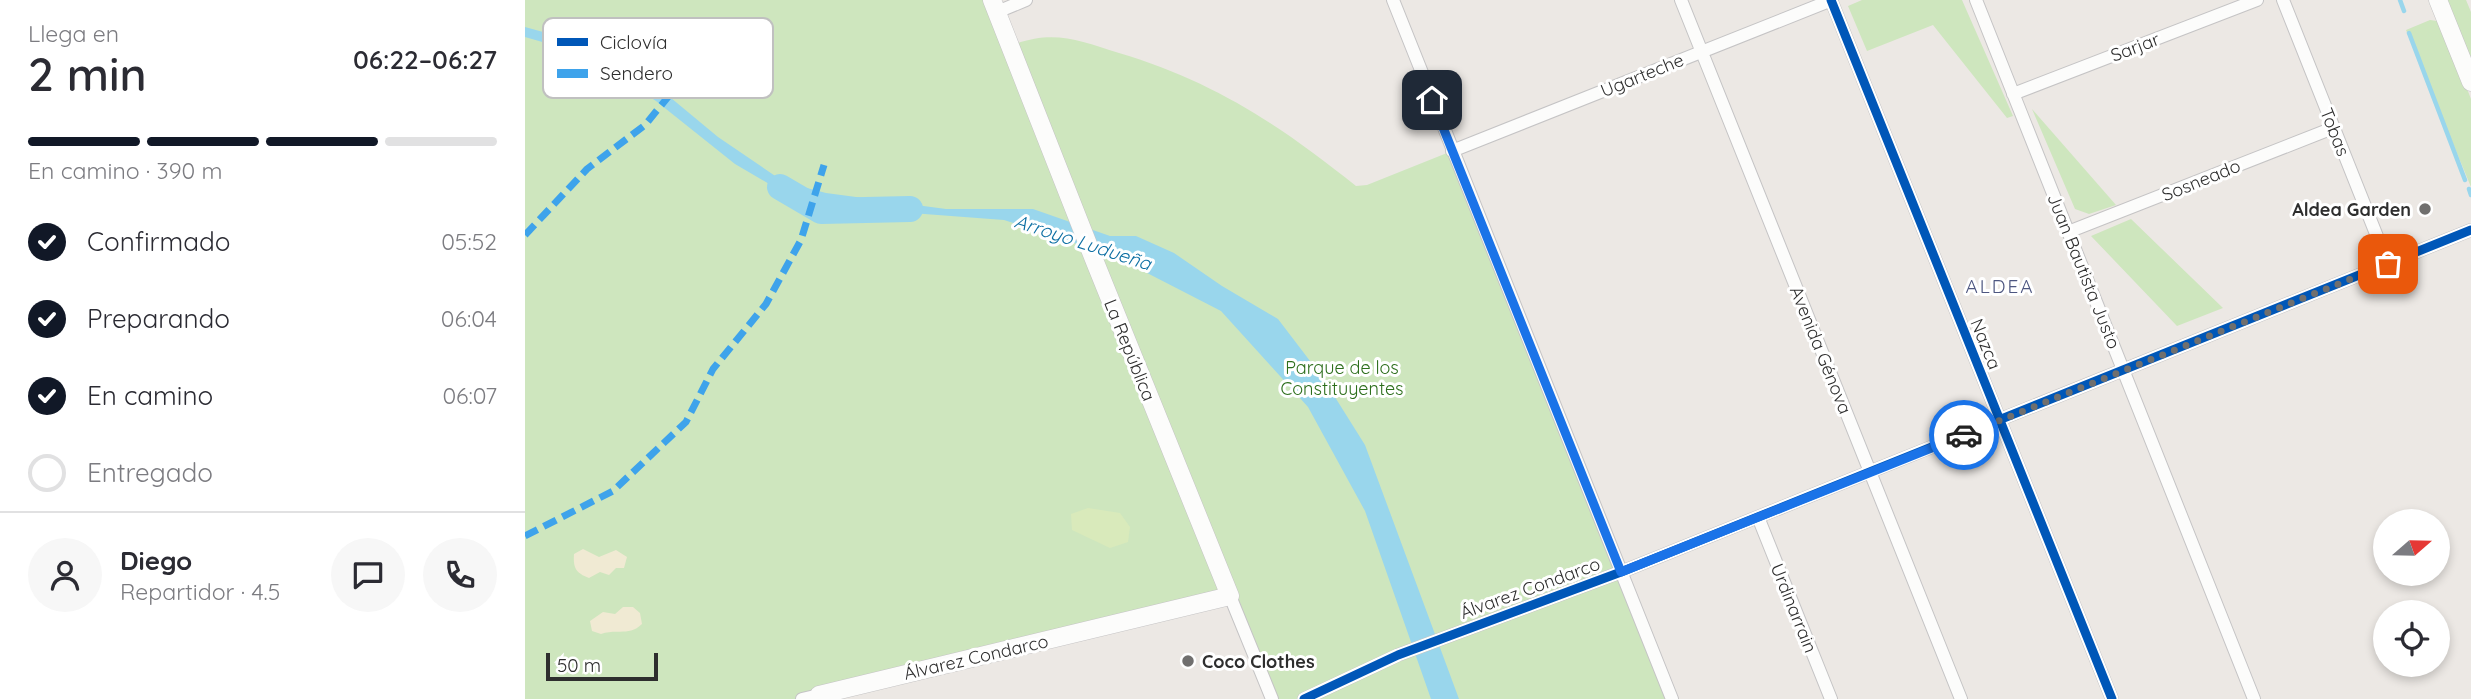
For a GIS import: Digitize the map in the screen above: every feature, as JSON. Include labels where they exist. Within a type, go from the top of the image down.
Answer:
[{"type":"main road","points":[[2438,0],[2471,82]]},
{"type":"main road","name":"La República","points":[[994,6],[1230,596]]},
{"type":"main road","name":"Álvarez Condarco","points":[[814,698],[1230,596]]},
{"type":"street","points":[[994,6],[1026,0]]},
{"type":"street","points":[[1393,0],[1672,699]]},
{"type":"street","name":"Avenida Génova","points":[[1681,0],[1961,699]]},
{"type":"street","name":"Ugarteche","points":[[1452,151],[1831,0]]},
{"type":"street","name":"Nazca","points":[[1831,0],[2112,699]]},
{"type":"street","name":"Juan Bautista Justo","points":[[1976,0],[2255,699]]},
{"type":"street","name":"Sarjar","points":[[2013,94],[2257,0]]},
{"type":"street","name":"Tobas","points":[[2283,0],[2388,264]]},
{"type":"street","name":"Sosneado","points":[[2068,232],[2333,128]]},
{"type":"street","name":"Álvarez Condarco","points":[[1304,699],[1398,654],[1621,572],[2471,230]]},
{"type":"street","name":"Urdinarrain","points":[[1758,517],[1831,699]]},
{"type":"street","name":"La República","points":[[1230,596],[1272,699]]},
{"type":"green space","name":"Parque de los Constituyentes","points":[[525,0],[992,0],[1010,46],[1039,38],[1065,38],[1153,64],[1244,107],[1300,143],[1356,186],[1367,185],[1452,151],[1672,699],[1272,699],[1230,597],[802,699],[525,699]]},
{"type":"green space","points":[[1862,0],[1962,0],[2013,116],[2007,118],[1933,25],[1867,51],[1848,6]]},
{"type":"green space","points":[[2438,0],[2466,0],[2471,12],[2471,82]]},
{"type":"green space","points":[[2430,20],[2442,25],[2471,99],[2471,187],[2406,30]]},
{"type":"green space","points":[[2032,109],[2116,205],[2089,214],[2075,209]]},
{"type":"green space","points":[[2131,219],[2223,308],[2177,326],[2091,236]]},
{"type":"green space","points":[[1088,508],[1120,513],[1130,527],[1128,542],[1110,548],[1072,530],[1071,514]]},
{"type":"sand","points":[[583,549],[599,557],[616,550],[627,557],[624,568],[616,568],[609,575],[600,572],[589,578],[578,572],[575,566],[574,554]]},
{"type":"sand","points":[[623,607],[633,607],[640,613],[642,624],[627,631],[601,634],[592,631],[590,621],[603,612],[615,614]]},
{"type":"water","name":"Arroyo Ludueña","points":[[525,27],[543,32],[543,42],[525,37]]},
{"type":"water","name":"Arroyo Ludueña","points":[[651,98],[671,98],[718,137],[784,182],[826,193],[946,209],[1033,209],[1110,236],[1136,236],[1174,253],[1222,286],[1278,319],[1323,378],[1365,445],[1459,699],[1431,699],[1365,511],[1308,407],[1221,311],[1114,256],[1004,220],[805,205],[735,164]]},
{"type":"waterway","points":[[2400,0],[2404,11]]},
{"type":"waterway","points":[[2409,33],[2465,180]]},
{"type":"waterway","name":"Arroyo Ludueña","points":[[780,187],[821,211],[910,209]]},
{"type":"waterway","points":[[2469,189],[2471,195]]},
{"type":"marked path","points":[[525,235],[587,169],[645,125],[667,98]]},
{"type":"marked path","points":[[525,536],[613,491],[686,422],[713,369],[766,304],[801,240],[824,165]]},
{"type":"cycle path","points":[[1831,0],[2112,699]]},
{"type":"cycle path","points":[[1304,699],[1398,655],[1621,572],[2471,230]]},
{"type":"way so far","points":[[1964,435],[2388,264]]},
{"type":"place","name":"Aldea Garden","points":[[2425,209]]},
{"type":"place","name":"Coco Clothes","points":[[1188,661]]},
{"type":"district","name":"ALDEA","points":[[2000,286]]},
{"type":"route","points":[[1432,100],[1621,572],[1964,435]]}]
